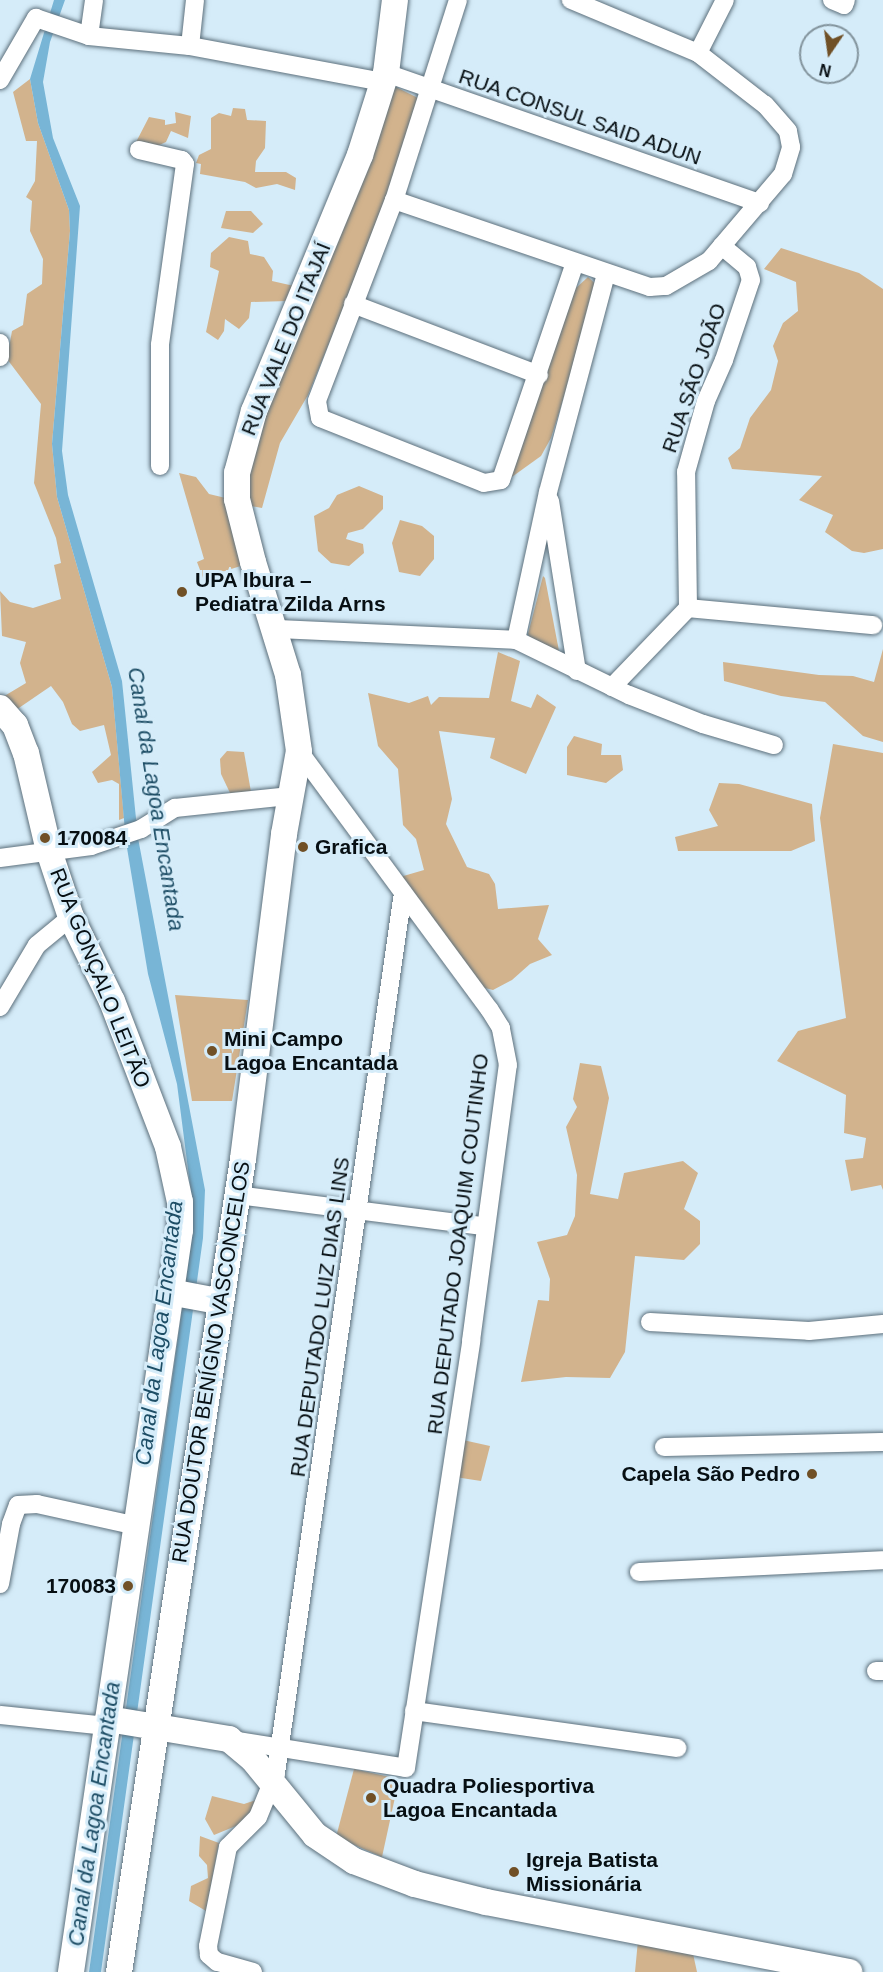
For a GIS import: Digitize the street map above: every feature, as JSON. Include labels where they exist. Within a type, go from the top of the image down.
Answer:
[{"type":"main road","name":"RUA VALE DO ITAJAÍ","points":[[299,751],[295,712],[276,629],[237,500],[240,456],[254,411],[360,155],[384,78],[395,0]]},
{"type":"main road","name":"RUA GONÇALO LEITÃO","points":[[5,721],[26,753],[49,851],[71,916],[111,1001],[168,1148],[180,1202],[180,1230],[193,1295]]},
{"type":"main road","name":"RUA DOUTOR BENÍGNO VASCONCELOS","points":[[119,1972],[151,1727],[193,1295],[237,1196],[290,796],[299,751]]},
{"type":"main road","points":[[71,1972],[137,1526],[193,1295]]},
{"type":"main road","points":[[109,1722],[229,1739],[252,1758],[302,1823],[340,1852],[415,1884],[486,1902],[849,1972]]},
{"type":"street","points":[[89,36],[94,0]]},
{"type":"street","points":[[190,46],[195,0]]},
{"type":"street","points":[[458,0],[432,89],[394,200],[316,401],[320,418],[484,483],[501,480],[575,263]]},
{"type":"street","points":[[394,200],[606,274],[650,287],[666,286],[700,269],[722,246],[783,174],[791,147],[788,131],[765,105],[698,53],[571,0]]},
{"type":"street","points":[[698,53],[725,0]]},
{"type":"street","points":[[832,0],[844,5],[846,0]]},
{"type":"street","name":"RUA CONSUL SAID ADUN","points":[[0,80],[35,18],[45,20],[68,31],[89,36],[190,46],[384,78],[432,89],[760,203]]},
{"type":"street","points":[[139,150],[183,160],[185,164],[160,345],[160,466]]},
{"type":"street","name":"RUA SÃO JOÃO","points":[[688,608],[686,472],[705,402],[724,360],[751,280],[747,267],[722,246]]},
{"type":"street","points":[[516,640],[548,492],[606,274]]},
{"type":"street","points":[[353,304],[538,375]]},
{"type":"street","points":[[0,343],[0,357]]},
{"type":"street","points":[[548,492],[577,671]]},
{"type":"street","points":[[612,687],[688,608],[873,626]]},
{"type":"street","points":[[276,629],[516,640],[612,687],[703,724],[774,745]]},
{"type":"street","name":"RUA DEPUTADO JOAQUIM COUTINHO","points":[[279,1748],[406,1768],[470,1352],[484,1226],[507,1065],[505,1044],[489,1009],[299,751]]},
{"type":"street","points":[[0,858],[91,846],[141,829],[175,808],[290,796]]},
{"type":"street","name":"RUA DEPUTADO LUIZ DIAS LINS","points":[[254,1972],[217,1962],[209,1955],[208,1946],[228,1847],[253,1823],[273,1786],[359,1208],[403,892]]},
{"type":"street","points":[[0,1007],[37,945],[71,916]]},
{"type":"street","points":[[237,1196],[359,1208],[484,1226]]},
{"type":"street","points":[[650,1322],[809,1331],[883,1324]]},
{"type":"street","points":[[664,1448],[883,1442]]},
{"type":"street","points":[[0,1584],[14,1511],[23,1504],[37,1504],[137,1526]]},
{"type":"street","points":[[639,1572],[883,1560]]},
{"type":"street","points":[[414,1711],[676,1748]]},
{"type":"street","points":[[0,1715],[109,1722]]},
{"type":"street","points":[[229,1739],[279,1748]]},
{"type":"shaded area","points":[[30,79],[38,123],[69,210],[70,231],[52,444],[57,497],[112,687],[124,818],[119,820],[119,784],[112,780],[98,783],[92,772],[111,755],[104,725],[80,731],[72,724],[63,702],[51,686],[13,712],[1,698],[26,683],[20,663],[26,642],[2,636],[0,591],[10,602],[33,608],[61,599],[54,565],[61,563],[56,538],[34,483],[41,404],[7,359],[12,331],[23,325],[27,294],[42,284],[43,259],[30,231],[32,201],[26,197],[35,181],[37,141],[26,141],[13,92]]},
{"type":"shaded area","points":[[394,86],[420,99],[390,194],[308,395],[280,443],[262,508],[246,505],[245,486],[257,434]]},
{"type":"shaded area","points":[[233,108],[245,109],[247,120],[266,121],[265,148],[256,161],[255,172],[286,172],[296,178],[295,190],[277,184],[256,188],[245,182],[200,174],[201,164],[196,163],[199,155],[211,149],[211,118],[219,113],[231,116]]},
{"type":"shaded area","points":[[175,112],[191,116],[188,138],[171,131],[166,142],[153,148],[134,146],[149,117],[165,120],[165,125],[176,123]]},
{"type":"shaded area","points":[[226,211],[251,211],[263,224],[253,233],[221,228]]},
{"type":"shaded area","points":[[229,237],[248,241],[250,254],[264,257],[273,271],[272,281],[294,286],[288,301],[251,302],[249,318],[239,329],[225,319],[224,331],[218,340],[206,332],[219,271],[210,267],[211,253]]},
{"type":"shaded area","points":[[781,248],[859,273],[883,289],[883,549],[864,553],[852,551],[825,532],[833,515],[799,500],[822,476],[732,469],[728,458],[740,448],[750,418],[771,390],[778,361],[773,346],[783,323],[798,311],[796,282],[764,269]]},
{"type":"shaded area","points":[[588,277],[599,287],[551,438],[541,456],[505,482],[576,288]]},
{"type":"shaded area","points":[[179,473],[196,477],[209,494],[234,500],[250,563],[203,578],[197,562],[204,559]]},
{"type":"shaded area","points":[[359,486],[383,496],[383,509],[363,529],[348,533],[346,539],[363,544],[364,553],[349,566],[331,563],[318,551],[314,516],[329,508],[337,495]]},
{"type":"shaded area","points":[[400,520],[422,526],[434,536],[434,559],[420,576],[399,572],[392,543]]},
{"type":"shaded area","points":[[543,576],[559,651],[531,640],[528,634]]},
{"type":"shaded area","points":[[883,649],[883,742],[863,736],[825,702],[781,696],[724,681],[723,662],[819,675],[853,676],[874,682]]},
{"type":"shaded area","points":[[498,652],[520,661],[511,701],[531,708],[537,694],[556,707],[526,774],[490,758],[495,738],[439,731],[452,799],[446,824],[467,867],[489,874],[495,884],[498,909],[549,905],[538,939],[552,955],[530,964],[512,980],[493,990],[477,986],[400,877],[424,870],[416,839],[403,825],[398,769],[378,746],[368,693],[409,703],[428,696],[431,705],[439,697],[489,698]]},
{"type":"shaded area","points":[[574,736],[602,744],[601,755],[621,755],[623,770],[606,783],[567,775],[567,747]]},
{"type":"shaded area","points":[[833,744],[883,753],[883,1190],[881,1185],[851,1191],[845,1160],[863,1158],[866,1138],[844,1133],[846,1095],[777,1061],[798,1031],[846,1018],[820,818]]},
{"type":"shaded area","points":[[227,751],[244,752],[251,792],[230,793],[221,774],[220,759]]},
{"type":"shaded area","points":[[719,783],[739,784],[812,804],[815,841],[791,851],[678,851],[675,837],[718,826],[709,810]]},
{"type":"shaded area","name":"Mini Campo Lagoa Encantada","points":[[175,995],[248,1000],[232,1101],[192,1101]]},
{"type":"shaded area","points":[[580,1063],[601,1066],[609,1098],[590,1194],[618,1199],[624,1173],[683,1161],[698,1173],[684,1209],[700,1221],[700,1244],[684,1260],[635,1256],[625,1352],[610,1378],[566,1377],[521,1382],[538,1300],[549,1301],[550,1279],[537,1242],[567,1235],[575,1216],[577,1175],[566,1127],[577,1107],[573,1099]]},
{"type":"shaded area","points":[[463,1440],[490,1446],[481,1481],[455,1477]]},
{"type":"shaded area","name":"Quadra Poliesportiva Lagoa Encantada","points":[[354,1769],[399,1779],[382,1857],[336,1837]]},
{"type":"shaded area","points":[[212,1796],[244,1804],[259,1799],[248,1821],[214,1835],[205,1819]]},
{"type":"shaded area","points":[[200,1836],[219,1843],[206,1911],[189,1901],[191,1886],[208,1878],[207,1865],[199,1856]]},
{"type":"shaded area","points":[[638,1940],[692,1949],[697,1972],[635,1972]]},
{"type":"water","name":"Canal da Lagoa Encantada","points":[[54,0],[65,0],[50,42],[43,82],[53,138],[80,206],[62,451],[68,495],[122,681],[138,838],[205,1190],[203,1238],[101,1972],[89,1972],[188,1266],[192,1200],[177,1084],[148,974],[126,842],[112,687],[57,497],[52,444],[70,231],[69,210],[38,123],[30,79]]},
{"type":"place","name":"UPA Ibura – Pediatra Zilda Arns","points":[[182,592]]},
{"type":"place","name":"170084","points":[[45,838]]},
{"type":"place","name":"Grafica","points":[[303,847]]},
{"type":"place","name":"Mini Campo Lagoa Encantada","points":[[212,1051]]},
{"type":"place","name":"Capela São Pedro","points":[[812,1474]]},
{"type":"place","name":"170083","points":[[128,1586]]},
{"type":"place","name":"Quadra Poliesportiva Lagoa Encantada","points":[[371,1798]]},
{"type":"place","name":"Igreja Batista Missionária","points":[[514,1872]]}]
